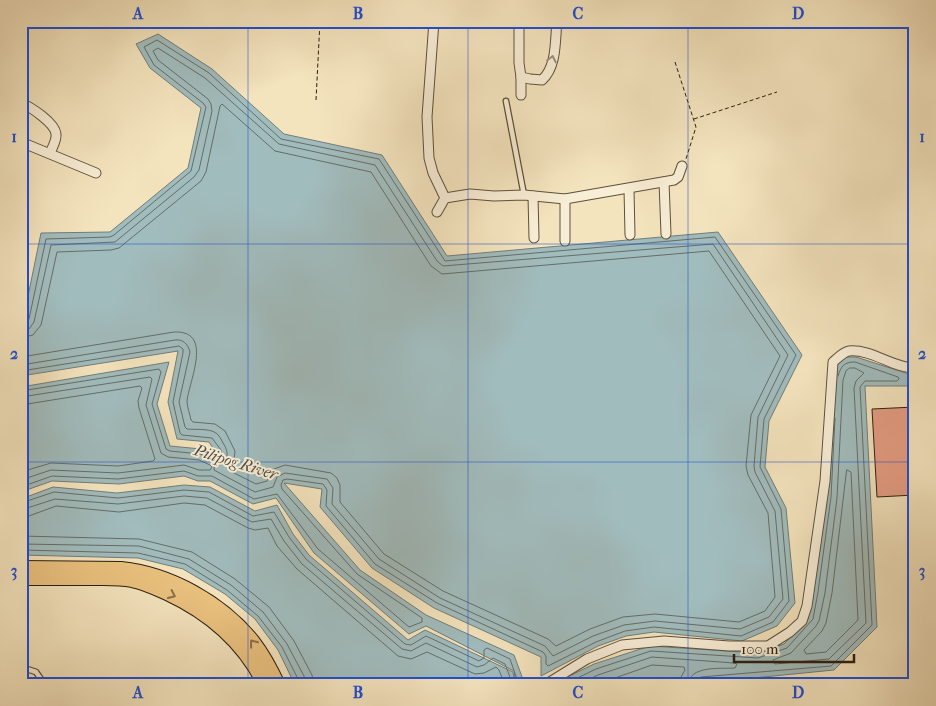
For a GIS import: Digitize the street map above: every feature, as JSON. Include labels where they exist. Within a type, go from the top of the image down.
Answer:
[{"type":"main road","points":[[21,568],[43,573],[133,580],[150,585],[185,601],[212,618],[233,637],[256,666],[265,685]]},
{"type":"main road","points":[[21,578],[43,573],[134,570],[167,580],[193,592],[219,609],[241,629],[266,661],[278,685]]},
{"type":"street","points":[[434,21],[428,117],[429,158],[433,173],[445,198]]},
{"type":"street","points":[[519,21],[521,95]]},
{"type":"street","points":[[521,77],[542,80],[548,74],[553,57],[557,21]]},
{"type":"street","points":[[21,103],[31,108],[54,128],[57,136],[50,153]]},
{"type":"street","points":[[21,142],[96,173]]},
{"type":"street","points":[[445,198],[470,194],[565,199],[674,180],[678,177],[682,166]]},
{"type":"street","points":[[664,182],[666,234]]},
{"type":"street","points":[[629,189],[630,235]]},
{"type":"street","points":[[528,196],[534,238]]},
{"type":"street","points":[[437,212],[445,198]]},
{"type":"street","points":[[565,199],[565,242]]},
{"type":"street","points":[[545,685],[587,659],[622,645],[664,641],[729,646],[768,646],[790,632],[802,621],[807,606],[826,481],[834,362],[840,355],[848,351],[866,354],[915,368]]},
{"type":"lane","points":[[506,101],[528,196]]},
{"type":"lane","points":[[21,667],[36,672],[45,685]]},
{"type":"path","points":[[316,100],[320,21]]},
{"type":"path","points":[[674,62],[696,127],[682,166]]},
{"type":"path","points":[[693,119],[777,92]]},
{"type":"water","name":"Pilipog River","points":[[158,34],[212,69],[284,134],[382,155],[447,256],[718,232],[802,355],[769,421],[765,467],[786,508],[795,603],[777,626],[742,641],[654,632],[626,636],[598,646],[541,676],[541,657],[434,608],[372,568],[320,507],[322,489],[284,483],[360,570],[426,615],[514,655],[525,685],[516,685],[514,671],[426,626],[409,634],[314,553],[276,498],[253,504],[210,481],[198,481],[184,476],[119,484],[52,481],[21,492],[21,387],[169,362],[157,404],[170,446],[201,449],[218,456],[209,442],[177,439],[168,402],[178,351],[21,376],[21,330],[41,233],[110,232],[188,168],[201,108],[150,68],[136,44]]},
{"type":"water","points":[[846,357],[856,357],[915,376],[915,386],[865,386],[877,627],[834,670],[683,685],[551,685],[594,664],[650,646],[758,653],[784,644],[808,619],[813,591],[837,364]]},
{"type":"water","points":[[184,485],[210,487],[255,511],[277,505],[293,534],[309,555],[408,640],[425,630],[513,672],[515,685],[295,685],[278,650],[255,619],[225,594],[183,569],[138,558],[21,555],[21,499],[53,487],[117,493]]},
{"type":"building","points":[[915,407],[915,495],[877,497],[872,409]]}]
